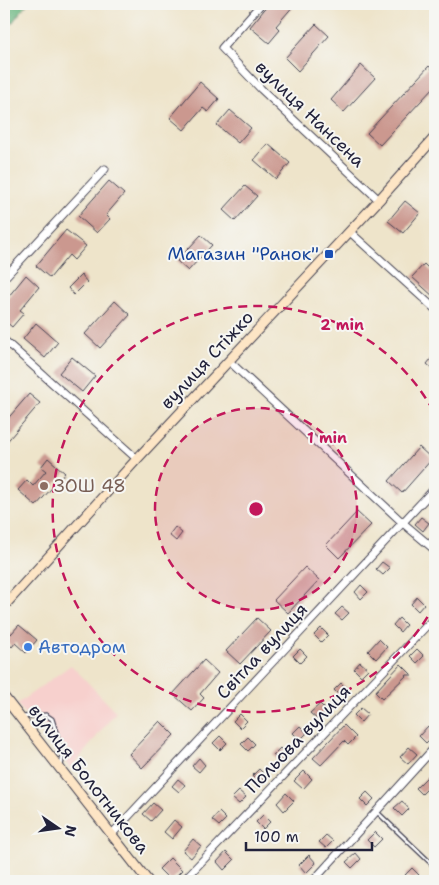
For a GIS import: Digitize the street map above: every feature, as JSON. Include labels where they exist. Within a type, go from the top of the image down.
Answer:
[{"type":"street","name":"вулиця Нансена","points":[[261,4],[222,48],[261,89],[379,200]]},
{"type":"street","name":"вулиця Стіжко","points":[[4,606],[137,459],[350,232],[435,137]]},
{"type":"street","points":[[4,278],[105,169]]},
{"type":"street","points":[[350,232],[435,309]]},
{"type":"street","points":[[4,340],[137,459]]},
{"type":"street","points":[[229,361],[403,523],[435,550]]},
{"type":"street","name":"Світла вулиця","points":[[111,835],[435,488]]},
{"type":"street","name":"Польова вулиця","points":[[183,881],[435,617]]},
{"type":"street","name":"вулиця Болотникова","points":[[4,697],[148,881]]},
{"type":"street","points":[[313,881],[435,747]]},
{"type":"lane","points":[[21,718],[46,715],[52,719],[63,754],[61,770]]},
{"type":"lane","points":[[377,811],[435,867]]},
{"type":"shaded area","points":[[71,665],[116,712],[71,769],[17,704]]},
{"type":"green space","points":[[4,4],[27,4],[4,33]]},
{"type":"building","points":[[269,4],[295,4],[276,26],[280,30],[269,43],[250,27]]},
{"type":"building","points":[[316,24],[329,36],[298,71],[285,58]]},
{"type":"building","points":[[361,65],[375,78],[344,112],[331,100]]},
{"type":"building","points":[[429,66],[435,72],[435,86],[380,145],[367,133]]},
{"type":"building","points":[[200,82],[219,99],[208,112],[203,108],[184,130],[170,118]]},
{"type":"building","points":[[230,110],[251,128],[238,143],[217,125]]},
{"type":"building","points":[[268,144],[290,163],[276,179],[254,160]]},
{"type":"building","points":[[109,181],[124,194],[106,215],[110,219],[97,233],[78,216]]},
{"type":"building","points":[[245,186],[257,196],[235,221],[223,210]]},
{"type":"building","points":[[405,201],[420,213],[403,233],[388,221]]},
{"type":"building","points":[[66,230],[86,246],[74,260],[69,255],[50,278],[36,266]]},
{"type":"building","points":[[201,235],[212,245],[188,271],[177,261]]},
{"type":"building","points":[[424,264],[435,275],[435,298],[412,277]]},
{"type":"building","points":[[26,275],[39,287],[20,310],[24,313],[12,327],[4,320],[4,302]]},
{"type":"building","points":[[81,275],[87,282],[74,295],[68,288]]},
{"type":"building","points":[[115,301],[130,315],[100,348],[85,334]]},
{"type":"building","points":[[36,323],[58,342],[45,358],[23,339]]},
{"type":"building","points":[[435,354],[435,371],[427,364]]},
{"type":"building","points":[[72,357],[95,376],[82,392],[59,373]]},
{"type":"building","points":[[29,394],[40,403],[4,445],[4,423]]},
{"type":"building","points":[[419,447],[432,459],[402,493],[389,481]]},
{"type":"building","points":[[48,458],[65,473],[36,506],[18,490],[27,480],[33,486],[46,471],[41,467]]},
{"type":"building","points":[[357,512],[371,525],[339,558],[326,545]]},
{"type":"building","points":[[421,517],[429,523],[423,531],[415,524]]},
{"type":"building","points":[[175,527],[182,533],[176,541],[169,535]]},
{"type":"building","points":[[382,562],[390,568],[383,575],[376,569]]},
{"type":"building","points":[[305,567],[319,580],[288,613],[274,600]]},
{"type":"building","points":[[361,585],[368,592],[361,599],[355,592]]},
{"type":"building","points":[[417,597],[424,604],[418,611],[411,604]]},
{"type":"building","points":[[342,607],[349,613],[342,620],[335,614]]},
{"type":"building","points":[[257,618],[271,631],[240,664],[226,651]]},
{"type":"building","points":[[399,618],[406,625],[400,632],[393,625]]},
{"type":"building","points":[[19,625],[37,640],[26,653],[15,643],[12,647],[4,639],[4,626],[11,634]]},
{"type":"building","points":[[321,628],[328,635],[321,642],[314,635]]},
{"type":"building","points":[[379,639],[387,647],[376,659],[368,651]]},
{"type":"building","points":[[300,649],[307,656],[300,663],[293,656]]},
{"type":"building","points":[[417,649],[424,656],[417,663],[410,656]]},
{"type":"building","points":[[204,660],[218,673],[200,694],[204,698],[192,711],[173,694]]},
{"type":"building","points":[[360,662],[368,669],[361,676],[354,669]]},
{"type":"building","points":[[401,664],[412,675],[407,675],[382,699],[375,692]]},
{"type":"building","points":[[341,683],[348,690],[341,697],[334,690]]},
{"type":"building","points":[[320,704],[327,711],[318,720],[310,713]]},
{"type":"building","points":[[361,708],[368,714],[361,722],[354,715]]},
{"type":"building","points":[[240,714],[247,721],[240,728],[233,721]]},
{"type":"building","points":[[160,721],[174,735],[142,768],[129,754]]},
{"type":"building","points":[[344,725],[356,737],[348,745],[344,741],[321,765],[313,758]]},
{"type":"building","points":[[300,726],[307,733],[300,740],[293,733]]},
{"type":"building","points":[[428,726],[435,734],[426,743],[419,736]]},
{"type":"building","points":[[220,736],[227,743],[220,750],[213,743]]},
{"type":"building","points":[[248,737],[255,744],[248,751],[241,744]]},
{"type":"building","points":[[409,747],[417,754],[408,764],[400,757]]},
{"type":"building","points":[[280,748],[287,755],[280,762],[273,755]]},
{"type":"building","points":[[199,758],[205,765],[199,772],[192,766]]},
{"type":"building","points":[[259,769],[266,776],[259,783],[252,776]]},
{"type":"building","points":[[435,769],[435,781],[422,794],[416,788]]},
{"type":"building","points":[[304,771],[312,779],[303,789],[294,781]]},
{"type":"building","points":[[178,779],[185,785],[179,792],[172,786]]},
{"type":"building","points":[[239,791],[246,797],[239,804],[232,798]]},
{"type":"building","points":[[367,792],[374,799],[367,806],[360,799]]},
{"type":"building","points":[[286,793],[294,801],[284,811],[277,803]]},
{"type":"building","points":[[402,801],[409,809],[402,816],[394,808]]},
{"type":"building","points":[[153,803],[161,810],[151,821],[143,814]]},
{"type":"building","points":[[219,812],[226,819],[219,826],[212,820]]},
{"type":"building","points":[[263,815],[270,822],[263,829],[256,822]]},
{"type":"building","points":[[174,820],[182,827],[172,839],[164,832]]},
{"type":"building","points":[[375,832],[382,839],[374,847],[367,840]]},
{"type":"building","points":[[326,835],[333,841],[326,848],[319,842]]},
{"type":"building","points":[[193,839],[201,846],[191,858],[183,851]]},
{"type":"building","points":[[226,852],[234,860],[224,870],[217,862]]},
{"type":"building","points":[[356,853],[361,859],[352,868],[346,862]]},
{"type":"building","points":[[309,855],[316,863],[306,873],[299,865]]},
{"type":"building","points":[[170,858],[182,870],[171,881],[159,869]]},
{"type":"building","points":[[412,868],[419,875],[413,881],[405,875]]},
{"type":"place","name":"Магазин \"Ранок\"","points":[[329,254]]},
{"type":"place","name":"ЗОШ 48","points":[[44,486]]},
{"type":"place","name":"Автодром","points":[[28,647]]}]
